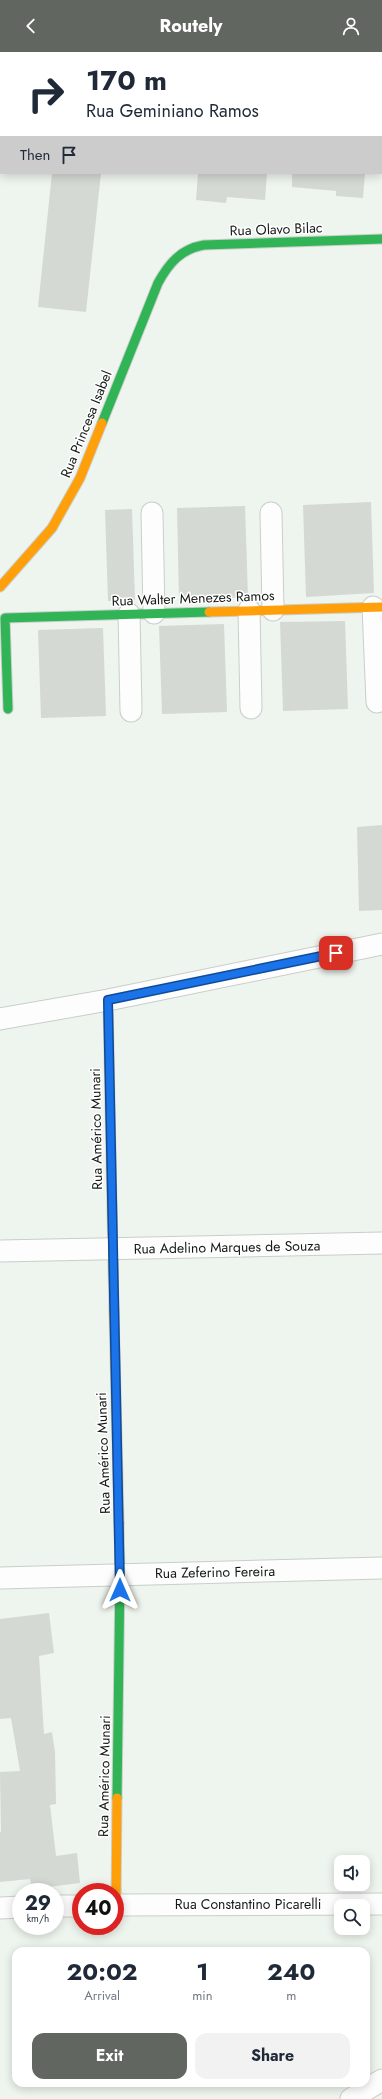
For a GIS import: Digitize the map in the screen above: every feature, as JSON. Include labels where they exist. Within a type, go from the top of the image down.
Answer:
[{"type":"street","name":"Rua Olavo Bilac","points":[[174,257],[193,246],[204,245],[382,239]]},
{"type":"street","name":"Rua Princesa Isabel","points":[[0,587],[52,528],[80,478],[158,282],[166,267],[174,257]]},
{"type":"street","points":[[152,513],[154,613]]},
{"type":"street","points":[[271,513],[273,610]]},
{"type":"street","points":[[377,607],[377,702]]},
{"type":"street","name":"Rua Walter Menezes Ramos","points":[[8,709],[6,618],[377,607]]},
{"type":"street","points":[[249,610],[251,708]]},
{"type":"street","points":[[129,614],[131,711]]},
{"type":"street","points":[[0,1019],[108,1000],[382,944]]},
{"type":"street","name":"Rua Américo Munari","points":[[108,1000],[112,1250],[120,1574],[116,1883]]},
{"type":"street","name":"Rua Adelino Marques de Souza","points":[[0,1251],[112,1250],[382,1243]]},
{"type":"street","name":"Rua Zeferino Fereira","points":[[0,1578],[382,1568]]},
{"type":"street","name":"Rua Constantino Picarelli","points":[[124,1905],[382,1904]]},
{"type":"street","points":[[0,1908],[12,1907]]},
{"type":"street","points":[[351,2099],[382,2080]]},
{"type":"building","points":[[52,174],[101,174],[86,312],[38,307]]},
{"type":"building","points":[[198,174],[267,174],[265,200],[227,197],[226,203],[196,200]]},
{"type":"building","points":[[292,174],[365,174],[363,198],[336,196],[336,191],[292,187]]},
{"type":"building","points":[[371,502],[374,593],[306,597],[303,505]]},
{"type":"building","points":[[245,506],[248,597],[179,600],[177,508]]},
{"type":"building","points":[[132,509],[135,600],[108,601],[105,510]]},
{"type":"building","points":[[345,621],[348,709],[283,711],[280,622]]},
{"type":"building","points":[[224,624],[227,712],[162,714],[159,626]]},
{"type":"building","points":[[103,628],[106,716],[41,718],[38,630]]},
{"type":"building","points":[[382,825],[382,910],[359,911],[357,827]]},
{"type":"building","points":[[49,1613],[54,1653],[39,1656],[44,1734],[52,1732],[55,1752],[56,1804],[50,1805],[56,1856],[77,1853],[80,1883],[64,1885],[64,1883],[31,1883],[30,1879],[0,1882],[0,1772],[20,1771],[11,1718],[0,1719],[0,1619]]},
{"type":"traffic: fast","points":[[102,423],[158,283],[171,263],[182,254],[204,245],[382,239]]},
{"type":"traffic: fast","points":[[8,709],[5,618],[209,612]]},
{"type":"traffic: fast","points":[[108,1000],[114,1312]]},
{"type":"traffic: fast","points":[[117,1798],[120,1574],[119,1523]]},
{"type":"traffic: slow","points":[[0,587],[52,528],[80,478],[102,423]]},
{"type":"traffic: slow","points":[[209,612],[382,607]]},
{"type":"traffic: slow","points":[[114,1312],[119,1523]]},
{"type":"traffic: slow","points":[[116,1883],[117,1798]]},
{"type":"route","points":[[120,1590],[108,1000],[336,953]]}]
